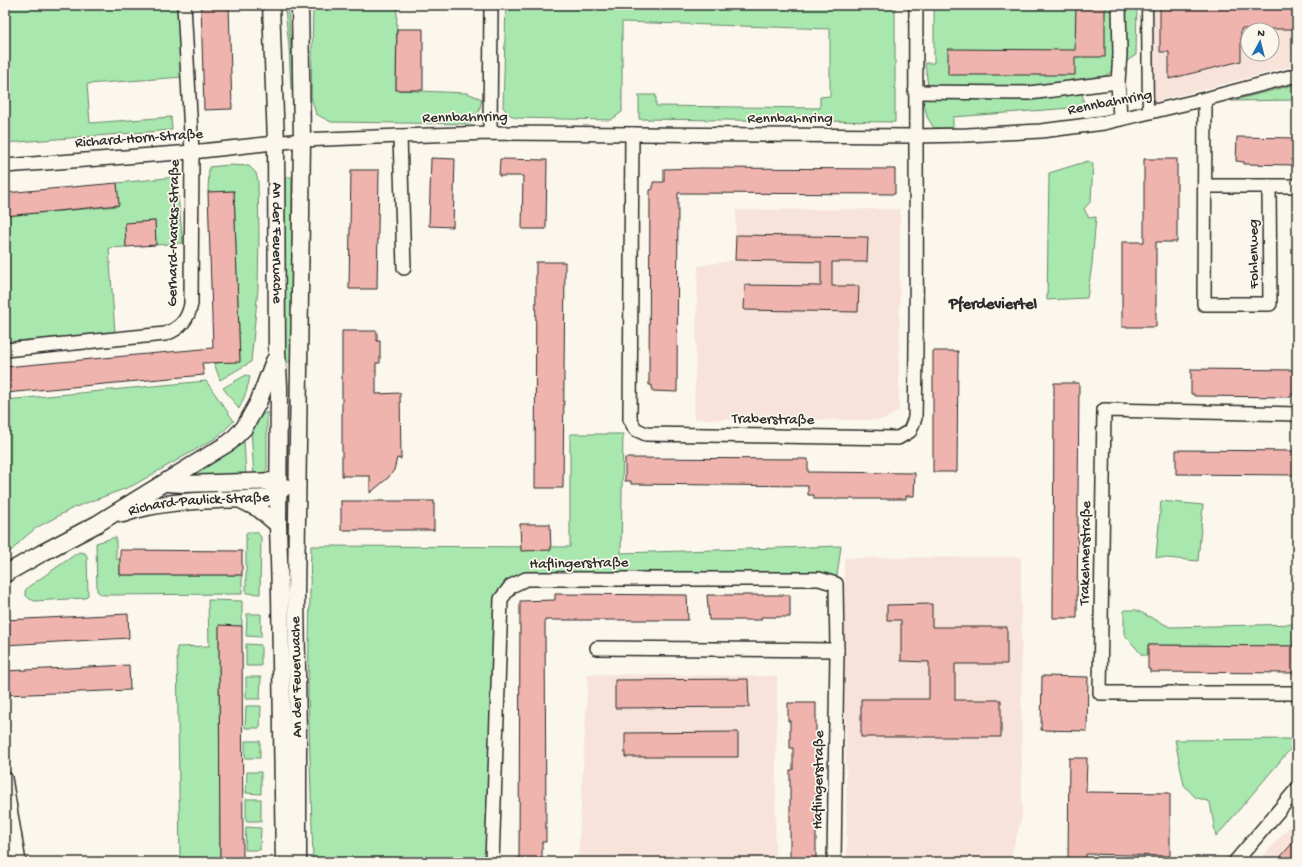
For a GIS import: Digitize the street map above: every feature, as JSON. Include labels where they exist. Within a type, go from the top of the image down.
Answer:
[{"type":"street","name":"Gerhard-Marcks-Straße","points":[[5,350],[158,335],[171,332],[182,325],[187,318],[191,304],[192,152],[184,5]]},
{"type":"street","name":"An der Feuerwache","points":[[272,5],[276,143],[277,352],[285,488],[296,594],[298,862]]},
{"type":"street","name":"An der Feuerwache","points":[[284,862],[278,525],[285,488],[293,477],[297,465],[302,140],[300,5]]},
{"type":"street","points":[[490,133],[491,5]]},
{"type":"street","name":"Traberstraße","points":[[632,134],[630,419],[634,429],[646,434],[898,438],[910,432],[915,418],[917,319],[915,136],[916,5]]},
{"type":"street","points":[[1119,5],[1120,54],[1118,82],[1120,118]]},
{"type":"street","points":[[1147,5],[1149,78],[1148,113]]},
{"type":"street","name":"Rennbahnring","points":[[276,143],[302,140],[490,133],[915,136],[1041,131],[1095,124],[1148,113],[1205,100],[1297,75]]},
{"type":"street","points":[[916,92],[1029,93],[1118,82]]},
{"type":"street","name":"Fohlenweg","points":[[1205,100],[1204,304],[1270,304],[1269,186]]},
{"type":"street","points":[[400,136],[404,268]]},
{"type":"street","name":"Richard-Horn-Straße","points":[[5,166],[192,152],[276,143]]},
{"type":"street","points":[[1205,186],[1297,186]]},
{"type":"street","name":"Richard-Paulick-Straße","points":[[5,574],[97,524],[166,483],[230,442],[244,428],[258,403],[277,352]]},
{"type":"street","name":"Trakehnerstraße","points":[[1297,414],[1104,410],[1100,693],[1297,693]]},
{"type":"street","name":"Richard-Paulick-Straße","points":[[166,483],[285,488]]},
{"type":"street","name":"Richard-Paulick-Straße","points":[[97,524],[129,512],[158,506],[182,503],[266,498],[285,488]]},
{"type":"street","points":[[240,500],[259,509],[278,525]]},
{"type":"street","name":"Haflingerstraße","points":[[492,862],[501,599],[511,586],[526,579],[818,579],[836,584],[837,650],[834,862]]},
{"type":"street","points":[[597,648],[837,650]]},
{"type":"street","points":[[5,778],[8,807],[19,862]]},
{"type":"street","points":[[1235,862],[1297,789]]},
{"type":"shaded area","points":[[1147,5],[1297,5],[1297,65],[1149,103]]},
{"type":"shaded area","points":[[900,209],[899,410],[884,420],[694,419],[698,266],[735,260],[736,210]]},
{"type":"shaded area","points":[[1021,557],[1022,817],[1009,862],[847,862],[844,558]]},
{"type":"shaded area","points":[[588,674],[777,676],[775,862],[578,862]]},
{"type":"shaded area","points":[[1297,818],[1297,854],[1290,862],[1258,862]]},
{"type":"green space","points":[[5,5],[179,5],[183,77],[87,84],[90,123],[171,117],[172,130],[5,143]]},
{"type":"green space","points":[[313,5],[397,5],[396,90],[467,93],[482,99],[479,112],[471,124],[331,122],[316,114],[311,97]]},
{"type":"green space","points":[[506,5],[895,5],[895,122],[639,119],[639,95],[656,95],[656,106],[820,108],[820,97],[830,96],[830,29],[622,22],[622,112],[611,120],[517,118],[509,114],[503,107]]},
{"type":"green space","points":[[934,5],[1137,5],[1136,55],[1099,80],[1081,82],[1084,107],[953,117],[953,128],[934,128],[927,117],[923,99],[929,95],[925,63],[934,63]]},
{"type":"green space","points":[[288,8],[294,90],[291,90],[285,9]]},
{"type":"green space","points":[[1297,84],[1297,100],[1231,101]]},
{"type":"green space","points":[[1088,161],[1093,165],[1091,201],[1084,209],[1089,218],[1096,217],[1092,264],[1087,298],[1047,300],[1049,173]]},
{"type":"green space","points":[[229,165],[249,166],[256,173],[258,181],[258,289],[251,362],[220,380],[214,363],[240,361],[234,191],[208,192],[209,167]]},
{"type":"green space","points":[[176,177],[183,243],[156,245],[155,221],[125,223],[126,247],[109,248],[115,333],[5,342],[5,216],[118,206],[117,183]]},
{"type":"green space","points":[[285,177],[292,177],[292,362],[284,362]]},
{"type":"green space","points":[[246,375],[250,377],[246,393],[239,409],[223,388]]},
{"type":"green space","points":[[206,381],[234,421],[216,438],[132,486],[73,508],[36,528],[5,557],[5,400]]},
{"type":"green space","points":[[267,412],[267,469],[263,475],[254,478],[251,429],[262,415]]},
{"type":"green space","points":[[570,434],[623,434],[621,553],[841,546],[836,584],[526,579],[501,599],[492,862],[313,862],[308,691],[311,546],[570,547]]},
{"type":"green space","points":[[244,439],[246,477],[187,478],[221,458]]},
{"type":"green space","points":[[1161,501],[1203,505],[1198,561],[1156,557]]},
{"type":"green space","points":[[257,532],[261,537],[260,594],[246,593],[246,533]]},
{"type":"green space","points":[[116,537],[116,559],[120,559],[120,575],[242,575],[242,594],[102,595],[97,591],[96,543]]},
{"type":"green space","points":[[79,552],[85,553],[87,556],[88,595],[85,598],[35,601],[29,599],[25,593],[28,587]]},
{"type":"green space","points":[[208,600],[242,601],[242,626],[219,626],[220,862],[180,862],[177,647],[209,646]]},
{"type":"green space","points":[[1124,610],[1136,610],[1170,627],[1297,624],[1297,646],[1148,645],[1148,655],[1142,655],[1124,634]]},
{"type":"green space","points":[[247,614],[261,614],[261,637],[246,636]]},
{"type":"green space","points":[[246,644],[261,645],[261,666],[246,666]]},
{"type":"green space","points":[[246,677],[261,677],[260,699],[246,699]]},
{"type":"green space","points":[[246,706],[261,706],[260,728],[245,728]]},
{"type":"green space","points":[[1290,739],[1293,746],[1216,837],[1210,802],[1195,797],[1184,785],[1175,740]]},
{"type":"green space","points":[[245,741],[260,741],[260,758],[245,758]]},
{"type":"green space","points":[[247,772],[261,772],[261,794],[246,793]]},
{"type":"green space","points":[[246,799],[261,799],[261,821],[246,821]]},
{"type":"green space","points":[[246,827],[261,828],[260,850],[245,850]]},
{"type":"building","points":[[201,5],[229,5],[232,109],[204,110]]},
{"type":"building","points":[[1076,5],[1105,5],[1105,57],[1075,57],[1075,75],[948,75],[948,49],[1075,50]]},
{"type":"building","points":[[1160,5],[1297,5],[1297,29],[1280,29],[1280,22],[1240,22],[1240,61],[1169,79],[1169,52],[1160,52]]},
{"type":"building","points":[[397,29],[423,29],[423,90],[396,90]]},
{"type":"building","points":[[1237,137],[1297,138],[1297,165],[1244,164],[1244,162],[1236,161]]},
{"type":"building","points":[[431,158],[455,159],[453,227],[429,226]]},
{"type":"building","points":[[500,159],[547,160],[546,229],[522,229],[523,176],[499,176]]},
{"type":"building","points":[[1144,159],[1177,159],[1177,242],[1156,242],[1156,327],[1122,327],[1122,242],[1144,242]]},
{"type":"building","points":[[664,169],[895,169],[895,194],[678,193],[677,392],[652,391],[652,385],[649,385],[650,190],[653,189],[653,182],[664,182]]},
{"type":"building","points":[[351,170],[379,170],[377,289],[349,289]]},
{"type":"building","points":[[117,183],[119,205],[5,216],[5,193]]},
{"type":"building","points":[[234,191],[240,362],[202,363],[204,375],[5,393],[5,367],[213,348],[208,192]]},
{"type":"building","points":[[155,221],[156,245],[126,247],[125,223]]},
{"type":"building","points":[[736,235],[868,237],[867,262],[832,262],[832,286],[859,286],[858,312],[744,310],[745,285],[821,286],[821,262],[735,260]]},
{"type":"building","points":[[536,262],[565,262],[563,488],[535,488]]},
{"type":"building","points":[[342,331],[377,331],[377,341],[380,341],[380,363],[376,363],[376,394],[400,393],[401,459],[397,458],[394,470],[388,478],[370,493],[370,476],[342,476]]},
{"type":"building","points":[[933,351],[958,351],[957,472],[933,472]]},
{"type":"building","points":[[1191,369],[1297,370],[1297,394],[1291,394],[1291,397],[1194,396],[1194,394],[1191,394]]},
{"type":"building","points":[[1054,383],[1079,383],[1077,618],[1053,618]]},
{"type":"building","points":[[1176,450],[1297,451],[1297,475],[1176,474]]},
{"type":"building","points":[[625,458],[808,459],[808,472],[915,473],[914,496],[906,496],[906,499],[814,499],[814,495],[808,495],[808,486],[631,484],[631,481],[625,481]]},
{"type":"building","points":[[341,501],[434,501],[434,530],[341,530]]},
{"type":"building","points":[[520,524],[550,524],[551,550],[521,551]]},
{"type":"building","points":[[120,550],[242,551],[242,575],[120,575]]},
{"type":"building","points":[[555,594],[687,595],[688,620],[545,620],[546,842],[542,842],[542,862],[519,862],[520,601],[555,600]]},
{"type":"building","points":[[707,595],[790,595],[790,617],[761,617],[761,620],[709,620]]},
{"type":"building","points":[[932,604],[932,627],[1007,627],[1007,664],[955,664],[955,700],[1001,700],[1001,737],[861,737],[861,699],[929,699],[929,662],[901,661],[901,620],[887,620],[887,605]]},
{"type":"building","points":[[128,614],[129,638],[5,645],[5,620]]},
{"type":"building","points":[[219,625],[242,626],[243,862],[220,862]]},
{"type":"building","points":[[1148,645],[1297,646],[1297,673],[1150,672],[1150,669],[1148,669]]},
{"type":"building","points":[[129,665],[130,690],[5,695],[5,671]]},
{"type":"building","points":[[1042,676],[1088,677],[1087,731],[1041,730]]},
{"type":"building","points":[[748,679],[749,707],[615,708],[615,680]]},
{"type":"building","points":[[788,703],[816,703],[816,862],[793,862],[793,857],[790,857],[790,770],[793,770],[793,748],[790,748]]},
{"type":"building","points":[[738,732],[738,757],[625,757],[625,733]]},
{"type":"building","points":[[1069,758],[1087,758],[1086,792],[1170,793],[1170,856],[1086,854],[1086,862],[1068,862]]},
{"type":"building","points":[[1297,838],[1297,854],[1290,862],[1276,862]]},
{"type":"district","name":"Pferdeviertel","points":[[993,305]]}]
